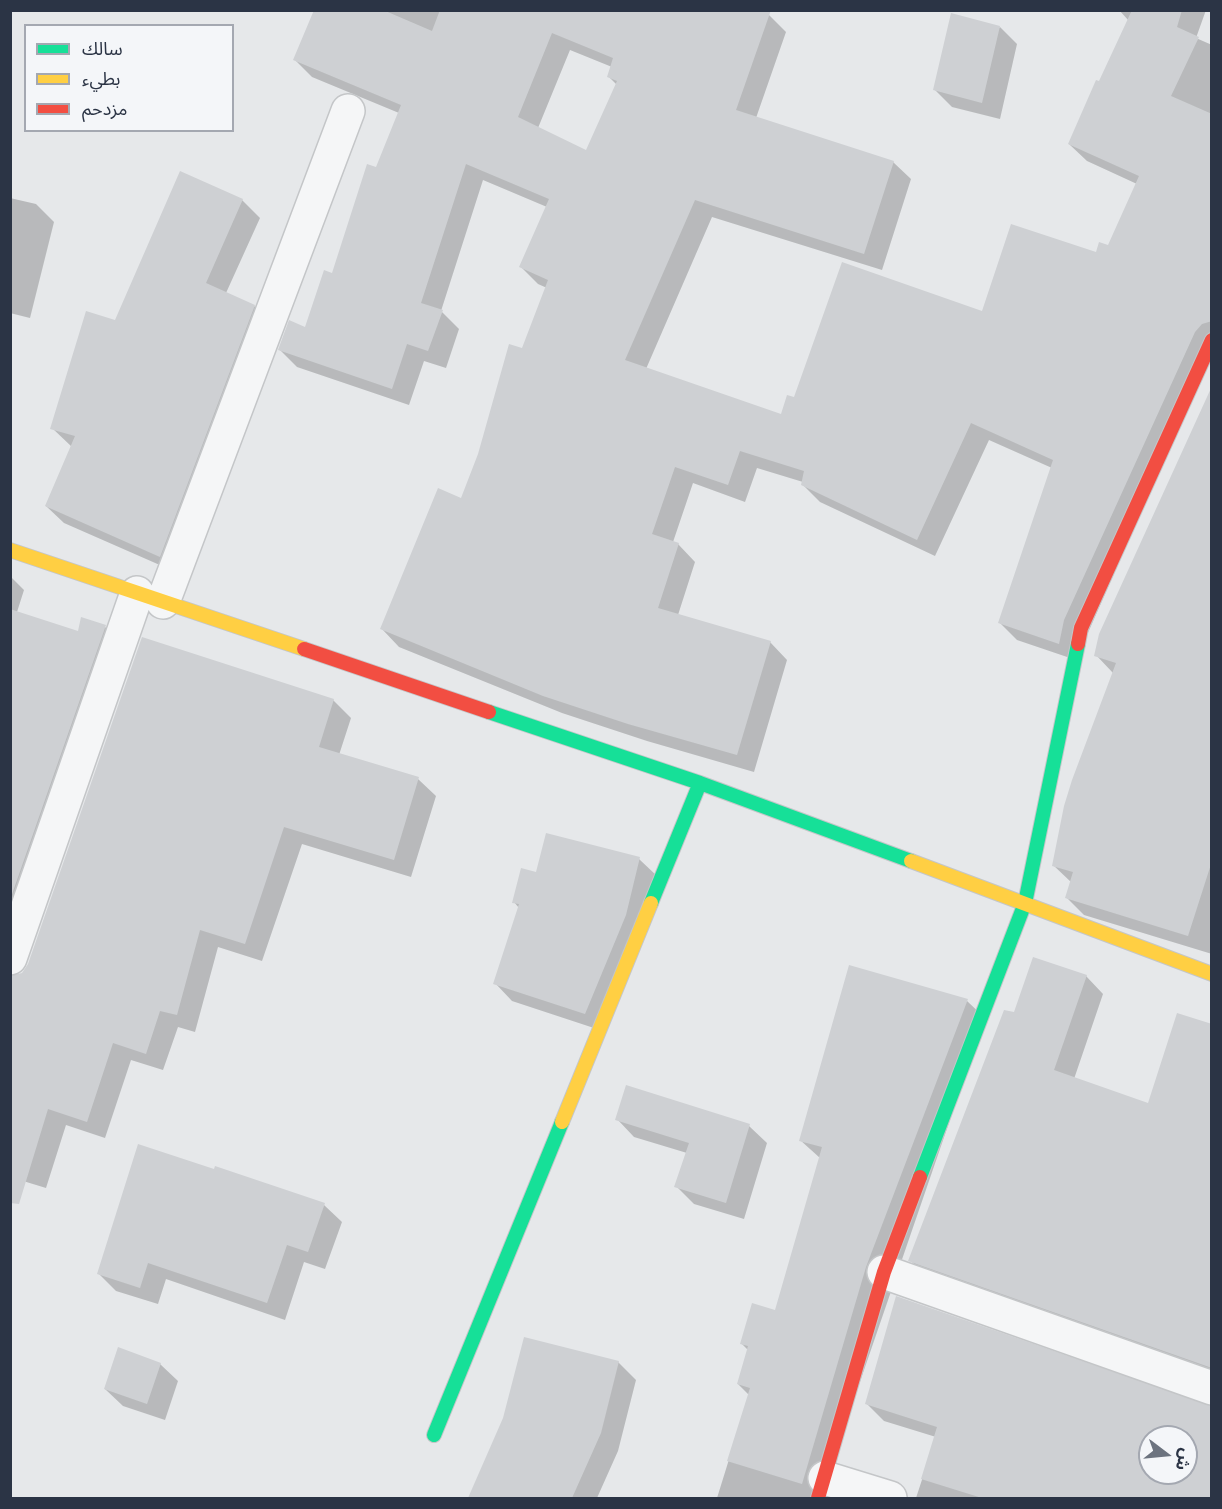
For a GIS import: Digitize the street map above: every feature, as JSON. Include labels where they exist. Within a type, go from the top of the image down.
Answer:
[{"type":"street","points":[[10,958],[150,598],[348,111]]},
{"type":"street","points":[[890,1498],[822,1488],[884,1272],[1025,903],[1081,628],[1212,339]]},
{"type":"street","points":[[10,550],[700,783],[1211,973]]},
{"type":"street","points":[[434,1435],[700,783]]},
{"type":"street","points":[[884,1272],[1212,1388]]},
{"type":"building","points":[[314,10],[383,10],[432,31],[440,10],[771,10],[736,110],[894,161],[864,254],[695,200],[625,360],[781,414],[787,395],[794,397],[842,262],[982,311],[1011,224],[1096,252],[1099,242],[1108,245],[1139,176],[1068,144],[1096,80],[1099,81],[1132,10],[1182,10],[1177,27],[1199,37],[1171,96],[1212,114],[1212,321],[1202,324],[1195,332],[1064,620],[1059,644],[998,623],[1053,460],[971,423],[917,540],[801,485],[804,471],[740,451],[728,485],[675,467],[652,534],[679,543],[658,608],[771,641],[737,755],[628,724],[543,696],[380,629],[438,488],[461,498],[478,454],[509,344],[522,348],[548,280],[519,267],[549,199],[466,164],[421,303],[443,310],[428,351],[407,344],[392,389],[278,350],[289,320],[305,327],[324,270],[332,273],[367,164],[376,167],[401,105],[293,60]],"holes":[[[552,33],[613,58],[607,77],[617,81],[586,150],[518,117]]]},
{"type":"building","points":[[951,13],[1000,26],[982,103],[933,90]]},
{"type":"building","points":[[180,171],[243,199],[206,283],[255,305],[160,557],[45,506],[75,436],[50,429],[86,311],[115,320]]},
{"type":"building","points":[[1212,386],[1212,861],[1188,936],[1065,898],[1073,872],[1052,866],[1064,806],[1072,780],[1116,663],[1094,656],[1099,634]]},
{"type":"building","points":[[10,609],[78,631],[81,617],[106,625],[10,900]]},
{"type":"building","points":[[142,637],[334,699],[319,747],[419,777],[394,860],[284,827],[245,944],[200,930],[177,1015],[160,1011],[146,1054],[113,1043],[87,1122],[48,1109],[19,1204],[10,1203],[10,976],[22,973],[28,964]]},
{"type":"building","points":[[546,833],[640,857],[626,915],[585,1014],[493,984],[519,904],[512,903],[521,868],[536,872]]},
{"type":"building","points":[[1033,957],[1087,975],[1054,1070],[1148,1103],[1177,1013],[1212,1024],[1212,1368],[908,1261],[1004,1010],[1014,1012]]},
{"type":"building","points":[[849,965],[968,999],[866,1267],[802,1484],[727,1461],[750,1388],[737,1384],[748,1346],[740,1344],[752,1303],[775,1310],[822,1147],[799,1141]]},
{"type":"building","points":[[626,1085],[750,1124],[726,1203],[674,1187],[689,1143],[615,1120]]},
{"type":"building","points":[[138,1144],[214,1169],[215,1166],[325,1203],[308,1252],[287,1245],[267,1303],[148,1263],[140,1288],[97,1274]]},
{"type":"building","points":[[896,1296],[1212,1406],[1212,1498],[982,1498],[921,1479],[937,1427],[865,1404]]},
{"type":"building","points":[[524,1337],[619,1361],[601,1433],[572,1498],[468,1498],[503,1418]]},
{"type":"building","points":[[118,1347],[161,1363],[147,1404],[104,1389]]},
{"type":"traffic: fast","points":[[920,1177],[1025,903],[1078,644]]},
{"type":"traffic: fast","points":[[489,712],[700,783],[911,861]]},
{"type":"traffic: fast","points":[[651,903],[700,783]]},
{"type":"traffic: fast","points":[[434,1435],[562,1122]]},
{"type":"traffic: slow","points":[[10,550],[304,649]]},
{"type":"traffic: slow","points":[[911,861],[1212,974]]},
{"type":"traffic: slow","points":[[562,1122],[651,903]]},
{"type":"traffic: jam","points":[[1078,644],[1081,628],[1212,340]]},
{"type":"traffic: jam","points":[[304,649],[489,712]]},
{"type":"traffic: jam","points":[[818,1498],[884,1272],[920,1177]]}]
